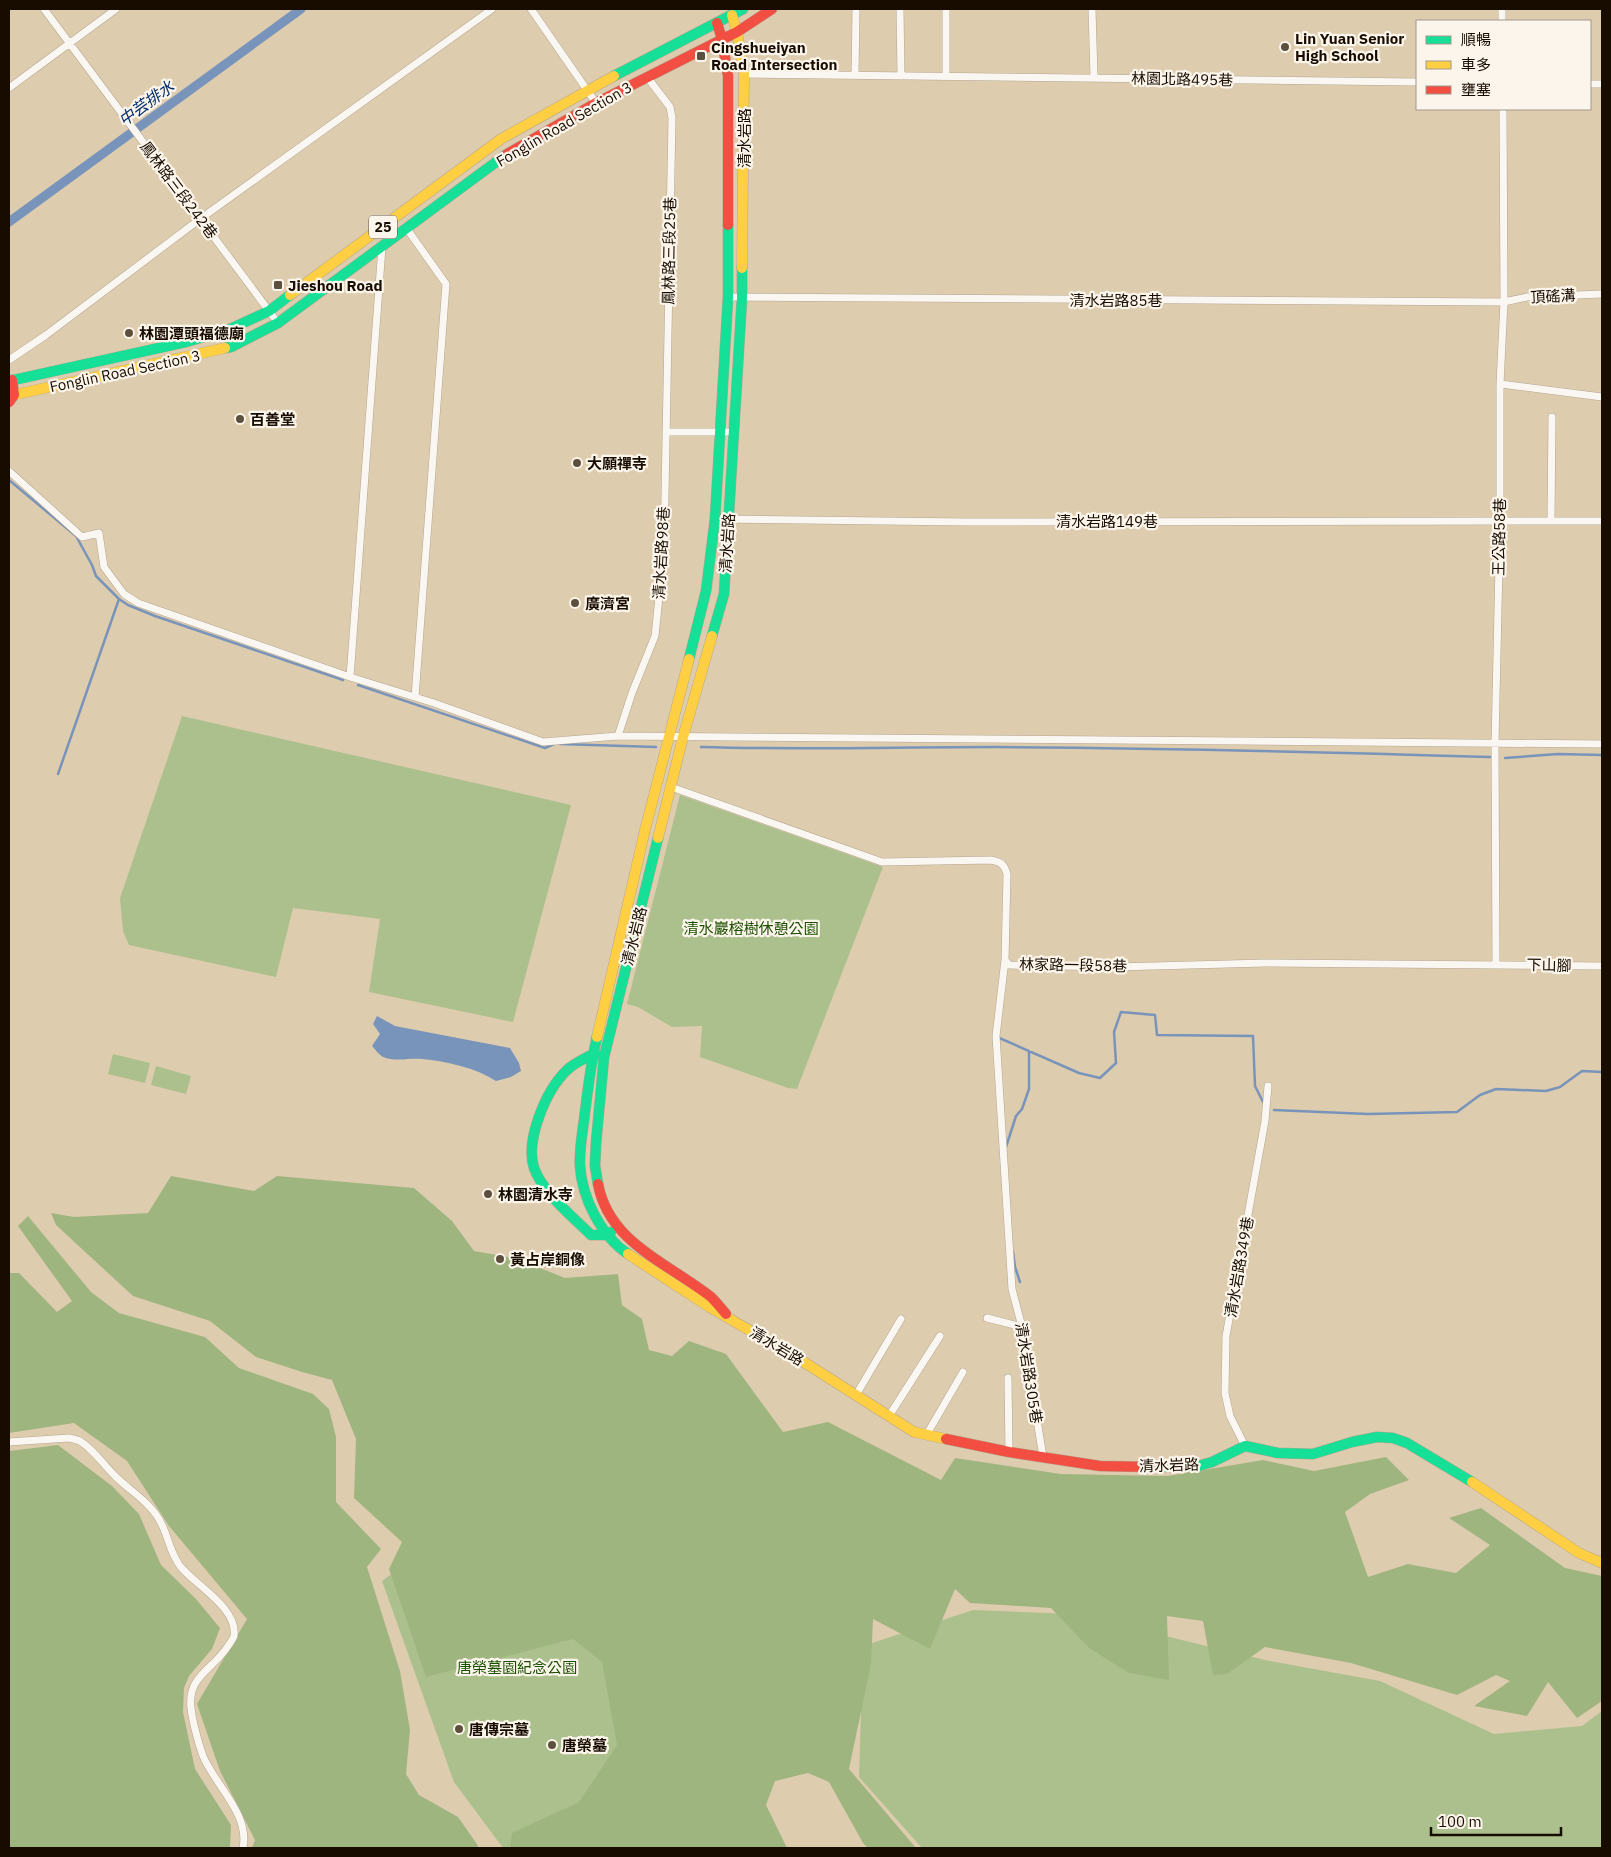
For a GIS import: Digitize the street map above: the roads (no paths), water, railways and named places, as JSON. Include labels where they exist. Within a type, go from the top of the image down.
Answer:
[{"type":"street","name":"鳳林路三段242巷","points":[[44,9],[278,323]]},
{"type":"street","points":[[9,88],[116,9]]},
{"type":"street","points":[[9,360],[46,335],[200,219],[492,9]]},
{"type":"street","points":[[531,9],[596,103]]},
{"type":"street","name":"25","points":[[732,16],[743,9]]},
{"type":"street","name":"Fonglin Road Section 3","points":[[11,398],[231,348],[278,323],[509,152],[596,103],[737,32],[772,9]]},
{"type":"street","points":[[855,75],[856,9]]},
{"type":"street","points":[[900,9],[901,76]]},
{"type":"street","points":[[946,9],[946,76]]},
{"type":"street","points":[[1092,9],[1094,77]]},
{"type":"street","name":"Fonglin Road Section 3","points":[[10,380],[186,342],[228,330],[269,310],[501,139],[588,90],[732,16]]},
{"type":"street","name":"清水岩路","points":[[728,1317],[712,1298],[633,1243],[617,1227],[601,1199],[596,1166],[596,1143],[604,1057],[683,737],[724,594],[742,298],[744,74],[737,32],[732,16]]},
{"type":"street","name":"清水岩路","points":[[717,23],[722,39],[728,76],[728,297],[715,519],[706,591],[668,736],[593,1054],[581,1142],[580,1166],[587,1200],[608,1235],[624,1252],[914,1432],[1009,1452],[1100,1466],[1195,1467],[1212,1462],[1245,1446]]},
{"type":"street","name":"林園北路495巷","points":[[744,74],[1416,82]]},
{"type":"street","name":"鳳林路三段25巷","points":[[647,77],[670,107],[672,118],[666,432]]},
{"type":"street","name":"王公路58巷","points":[[1496,964],[1495,743],[1500,520],[1500,384],[1504,302],[1503,110]]},
{"type":"street","points":[[407,229],[446,284],[415,697]]},
{"type":"street","points":[[350,677],[382,247]]},
{"type":"street","name":"頂磘溝","points":[[1504,302],[1527,297],[1602,294]]},
{"type":"street","name":"清水岩路85巷","points":[[728,297],[1504,302]]},
{"type":"street","points":[[10,380],[11,398]]},
{"type":"street","points":[[1500,384],[1602,396]]},
{"type":"street","points":[[1551,520],[1552,417]]},
{"type":"street","points":[[666,432],[734,432]]},
{"type":"street","name":"清水岩路98巷","points":[[618,736],[632,693],[656,636],[664,548],[666,432]]},
{"type":"street","points":[[9,471],[82,537],[99,534],[104,567],[124,594],[138,603],[543,742],[618,736],[668,736],[1602,744]]},
{"type":"street","name":"清水岩路149巷","points":[[715,519],[965,522],[1602,520]]},
{"type":"street","name":"林家路一段58巷","points":[[671,787],[882,862],[991,860],[1000,862],[1005,866],[1007,874],[1005,960],[1008,964],[1116,967],[1265,963],[1496,964]]},
{"type":"street","name":"清水岩路305巷","points":[[1005,960],[996,1036],[1012,1289],[1022,1327],[1043,1457]]},
{"type":"street","name":"下山腳","points":[[1496,964],[1602,966]]},
{"type":"street","points":[[604,1057],[593,1054],[567,1070],[554,1086],[542,1110],[531,1155],[535,1170],[561,1206],[591,1235],[608,1235],[617,1227]]},
{"type":"street","name":"清水岩路349巷","points":[[1245,1446],[1230,1416],[1225,1393],[1226,1336],[1265,1121],[1268,1086]]},
{"type":"street","points":[[987,1318],[1022,1327]]},
{"type":"street","points":[[856,1395],[901,1320]]},
{"type":"street","points":[[889,1416],[940,1336]]},
{"type":"street","points":[[927,1434],[963,1372]]},
{"type":"street","points":[[1008,1378],[1009,1452]]},
{"type":"street","points":[[9,1442],[69,1438],[78,1440],[92,1451],[115,1476],[152,1510],[161,1522],[172,1555],[182,1568],[225,1609],[233,1623],[234,1637],[227,1649],[195,1681],[191,1708],[203,1756],[238,1814],[242,1829],[243,1848]]},
{"type":"street","points":[[1245,1446],[1278,1453],[1313,1454],[1352,1442],[1393,1438],[1407,1443],[1478,1486],[1579,1553],[1602,1564]]},
{"type":"water","points":[[377,1016],[395,1026],[510,1048],[519,1063],[521,1071],[511,1077],[496,1081],[479,1072],[451,1063],[422,1059],[397,1060],[383,1057],[372,1046],[380,1034],[373,1024]]},
{"type":"waterway","name":"中芸排水","points":[[9,222],[301,9]]},
{"type":"waterway","points":[[9,480],[76,536],[96,576],[119,599],[128,605],[343,680]]},
{"type":"waterway","points":[[58,774],[119,599]]},
{"type":"waterway","points":[[358,685],[545,748],[554,744]]},
{"type":"waterway","points":[[560,744],[656,747]]},
{"type":"waterway","points":[[701,747],[1118,748],[1490,757]]},
{"type":"waterway","points":[[1505,758],[1558,754],[1602,755]]},
{"type":"waterway","points":[[997,1037],[1079,1073],[1100,1078],[1116,1063],[1114,1032],[1121,1012],[1155,1015],[1157,1035],[1253,1036],[1255,1086],[1263,1102]]},
{"type":"waterway","points":[[1006,1147],[1016,1116],[1022,1109],[1029,1089],[1029,1051]]},
{"type":"waterway","points":[[1274,1110],[1368,1114],[1457,1112],[1480,1095],[1496,1089],[1546,1091],[1560,1087],[1582,1071],[1602,1072]]},
{"type":"waterway","points":[[1013,1252],[1020,1282]]},
{"type":"place","name":"Lin Yuan Senior High School","points":[[1285,47]]},
{"type":"place","name":"Cingshueiyan Road Intersection","points":[[701,56]]},
{"type":"place","name":"Jieshou Road","points":[[278,285]]},
{"type":"place","name":"林園潭頭福德廟","points":[[129,333]]},
{"type":"place","name":"百善堂","points":[[240,419]]},
{"type":"place","name":"大願禪寺","points":[[577,463]]},
{"type":"place","name":"廣濟宮","points":[[575,603]]},
{"type":"place","name":"林園清水寺","points":[[488,1194]]},
{"type":"place","name":"黃占岸銅像","points":[[500,1259]]},
{"type":"place","name":"唐傳宗墓","points":[[459,1729]]},
{"type":"place","name":"唐榮墓","points":[[552,1745]]},
{"type":"park label","name":"清水巖榕樹休憩公園","points":[[751,928]]},
{"type":"park label","name":"唐榮墓園紀念公園","points":[[517,1667]]}]
